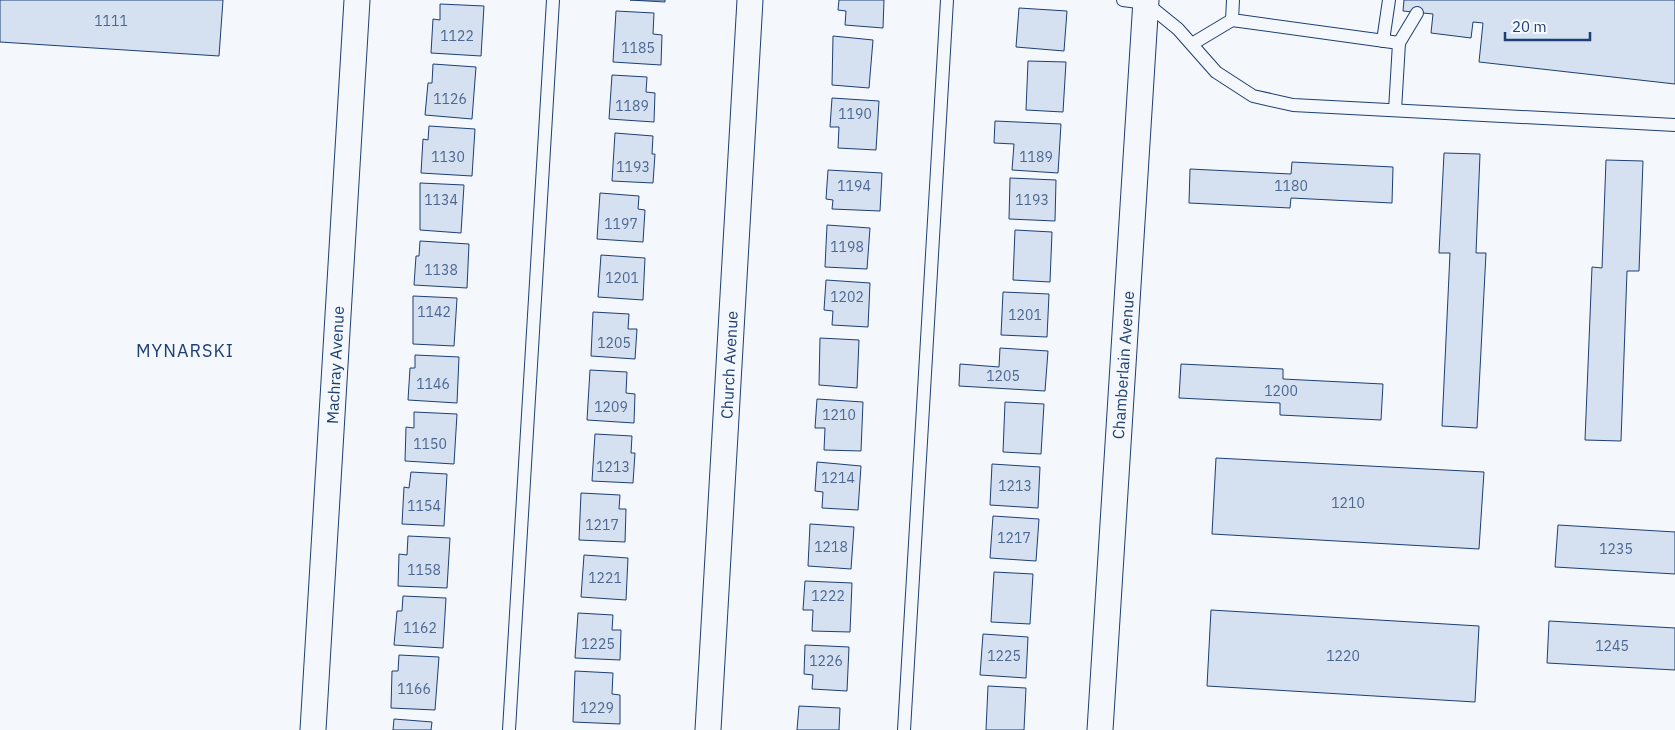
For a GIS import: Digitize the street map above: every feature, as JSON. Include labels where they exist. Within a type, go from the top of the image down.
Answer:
[{"type":"street","name":"Machray Avenue","points":[[313,730],[357,0]]},
{"type":"street","name":"Church Avenue","points":[[708,730],[750,0]]},
{"type":"street","name":"Chamberlain Avenue","points":[[1100,730],[1138,1]]},
{"type":"lane","points":[[509,730],[553,0]]},
{"type":"lane","points":[[904,730],[948,0]]},
{"type":"lane","points":[[1232,20],[1234,0]]},
{"type":"lane","points":[[1383,41],[1389,0]]},
{"type":"lane","points":[[1138,1],[1178,28],[1216,72],[1253,96],[1293,105],[1675,125]]},
{"type":"lane","points":[[1395,110],[1399,43],[1417,12]]},
{"type":"lane","points":[[1192,44],[1232,20],[1399,43]]},
{"type":"building","points":[[0,0],[223,0],[219,56],[0,42]]},
{"type":"building","points":[[630,0],[665,0],[665,2]]},
{"type":"building","points":[[839,0],[884,0],[883,28],[845,25],[846,11],[838,10]]},
{"type":"building","points":[[1404,0],[1675,0],[1675,84],[1479,62],[1483,23],[1473,22],[1471,38],[1431,33],[1433,14],[1403,11]]},
{"type":"building","points":[[440,4],[484,6],[481,56],[431,53],[433,19],[440,20]]},
{"type":"building","points":[[1019,8],[1067,11],[1064,51],[1016,47]]},
{"type":"building","points":[[616,11],[654,13],[653,34],[662,35],[661,65],[613,62]]},
{"type":"building","points":[[833,36],[873,40],[869,88],[832,85]]},
{"type":"building","points":[[1028,61],[1066,62],[1063,112],[1026,110]]},
{"type":"building","points":[[433,64],[476,67],[472,119],[425,115],[428,83],[432,83]]},
{"type":"building","points":[[612,75],[647,77],[646,92],[655,93],[654,122],[609,119]]},
{"type":"building","points":[[832,98],[879,101],[876,150],[838,148],[839,127],[830,127]]},
{"type":"building","points":[[995,121],[1061,124],[1058,173],[1012,170],[1014,144],[994,143]]},
{"type":"building","points":[[429,126],[475,129],[472,176],[421,173],[423,139],[428,140]]},
{"type":"building","points":[[615,133],[653,136],[652,154],[655,154],[653,183],[612,181]]},
{"type":"building","points":[[1444,153],[1480,154],[1476,253],[1486,253],[1477,428],[1442,426],[1450,253],[1439,253]]},
{"type":"building","points":[[1606,160],[1643,161],[1639,271],[1627,271],[1621,441],[1585,440],[1592,267],[1602,268]]},
{"type":"building","points":[[1292,162],[1393,167],[1392,203],[1291,198],[1290,208],[1189,203],[1190,169],[1291,174]]},
{"type":"building","points":[[828,170],[882,173],[880,211],[832,209],[833,200],[826,199]]},
{"type":"building","points":[[1010,178],[1056,180],[1055,221],[1009,219]]},
{"type":"building","points":[[420,183],[464,185],[461,233],[420,230]]},
{"type":"building","points":[[600,193],[639,196],[638,209],[645,210],[643,242],[597,239]]},
{"type":"building","points":[[827,225],[870,228],[867,269],[825,267]]},
{"type":"building","points":[[1015,230],[1052,232],[1050,282],[1013,280]]},
{"type":"building","points":[[420,241],[469,244],[467,288],[414,285],[416,256],[419,256]]},
{"type":"building","points":[[601,255],[645,258],[643,300],[598,297]]},
{"type":"building","points":[[826,280],[870,283],[868,327],[832,325],[833,311],[824,310]]},
{"type":"building","points":[[1003,292],[1049,294],[1047,337],[1001,335]]},
{"type":"building","points":[[413,296],[457,298],[454,346],[413,344]]},
{"type":"building","points":[[593,312],[629,314],[628,329],[637,329],[635,359],[591,356]]},
{"type":"building","points":[[820,338],[859,340],[857,388],[819,385]]},
{"type":"building","points":[[1000,348],[1048,351],[1045,391],[959,386],[960,364],[999,367]]},
{"type":"building","points":[[415,355],[459,357],[457,403],[408,400],[410,368],[415,368]]},
{"type":"building","points":[[1181,364],[1283,369],[1283,379],[1383,384],[1381,420],[1280,415],[1280,403],[1179,398]]},
{"type":"building","points":[[590,370],[627,372],[626,393],[635,394],[634,423],[587,420]]},
{"type":"building","points":[[817,399],[863,402],[861,451],[824,450],[825,428],[815,428]]},
{"type":"building","points":[[1005,402],[1044,404],[1041,454],[1003,452]]},
{"type":"building","points":[[414,412],[457,414],[454,464],[405,461],[406,427],[414,428]]},
{"type":"building","points":[[595,434],[632,436],[631,453],[635,453],[633,483],[592,481]]},
{"type":"building","points":[[1216,458],[1484,472],[1479,549],[1212,534]]},
{"type":"building","points":[[817,462],[861,466],[858,510],[822,508],[823,492],[815,491]]},
{"type":"building","points":[[992,464],[1040,467],[1038,508],[990,505]]},
{"type":"building","points":[[411,472],[447,474],[444,526],[402,524],[404,487],[409,488]]},
{"type":"building","points":[[581,493],[620,495],[619,509],[626,509],[625,542],[579,540]]},
{"type":"building","points":[[993,516],[1039,519],[1036,561],[990,558]]},
{"type":"building","points":[[810,524],[854,527],[851,569],[808,566]]},
{"type":"building","points":[[1558,525],[1675,532],[1675,574],[1555,567]]},
{"type":"building","points":[[408,536],[450,538],[447,588],[398,586],[399,554],[407,555]]},
{"type":"building","points":[[584,555],[628,558],[626,600],[581,597]]},
{"type":"building","points":[[994,572],[1033,574],[1030,624],[991,622]]},
{"type":"building","points":[[805,581],[852,583],[850,632],[812,631],[813,610],[803,610]]},
{"type":"building","points":[[403,596],[446,598],[443,648],[394,645],[397,611],[402,611]]},
{"type":"building","points":[[1211,610],[1479,626],[1475,702],[1207,686]]},
{"type":"building","points":[[578,613],[613,615],[612,630],[621,630],[620,660],[575,658]]},
{"type":"building","points":[[1549,621],[1675,628],[1675,670],[1547,663]]},
{"type":"building","points":[[983,634],[1028,637],[1026,678],[980,675]]},
{"type":"building","points":[[805,645],[849,647],[847,691],[812,689],[813,675],[804,674]]},
{"type":"building","points":[[399,655],[439,657],[435,710],[391,708],[392,671],[398,671]]},
{"type":"building","points":[[575,671],[613,673],[612,694],[620,695],[620,724],[573,722]]},
{"type":"building","points":[[988,686],[1026,688],[1024,730],[986,730]]},
{"type":"building","points":[[799,706],[840,708],[839,730],[797,730]]},
{"type":"building","points":[[394,719],[432,722],[431,730],[393,730]]},
{"type":"district","name":"MYNARSKI","points":[[185,351]]}]
